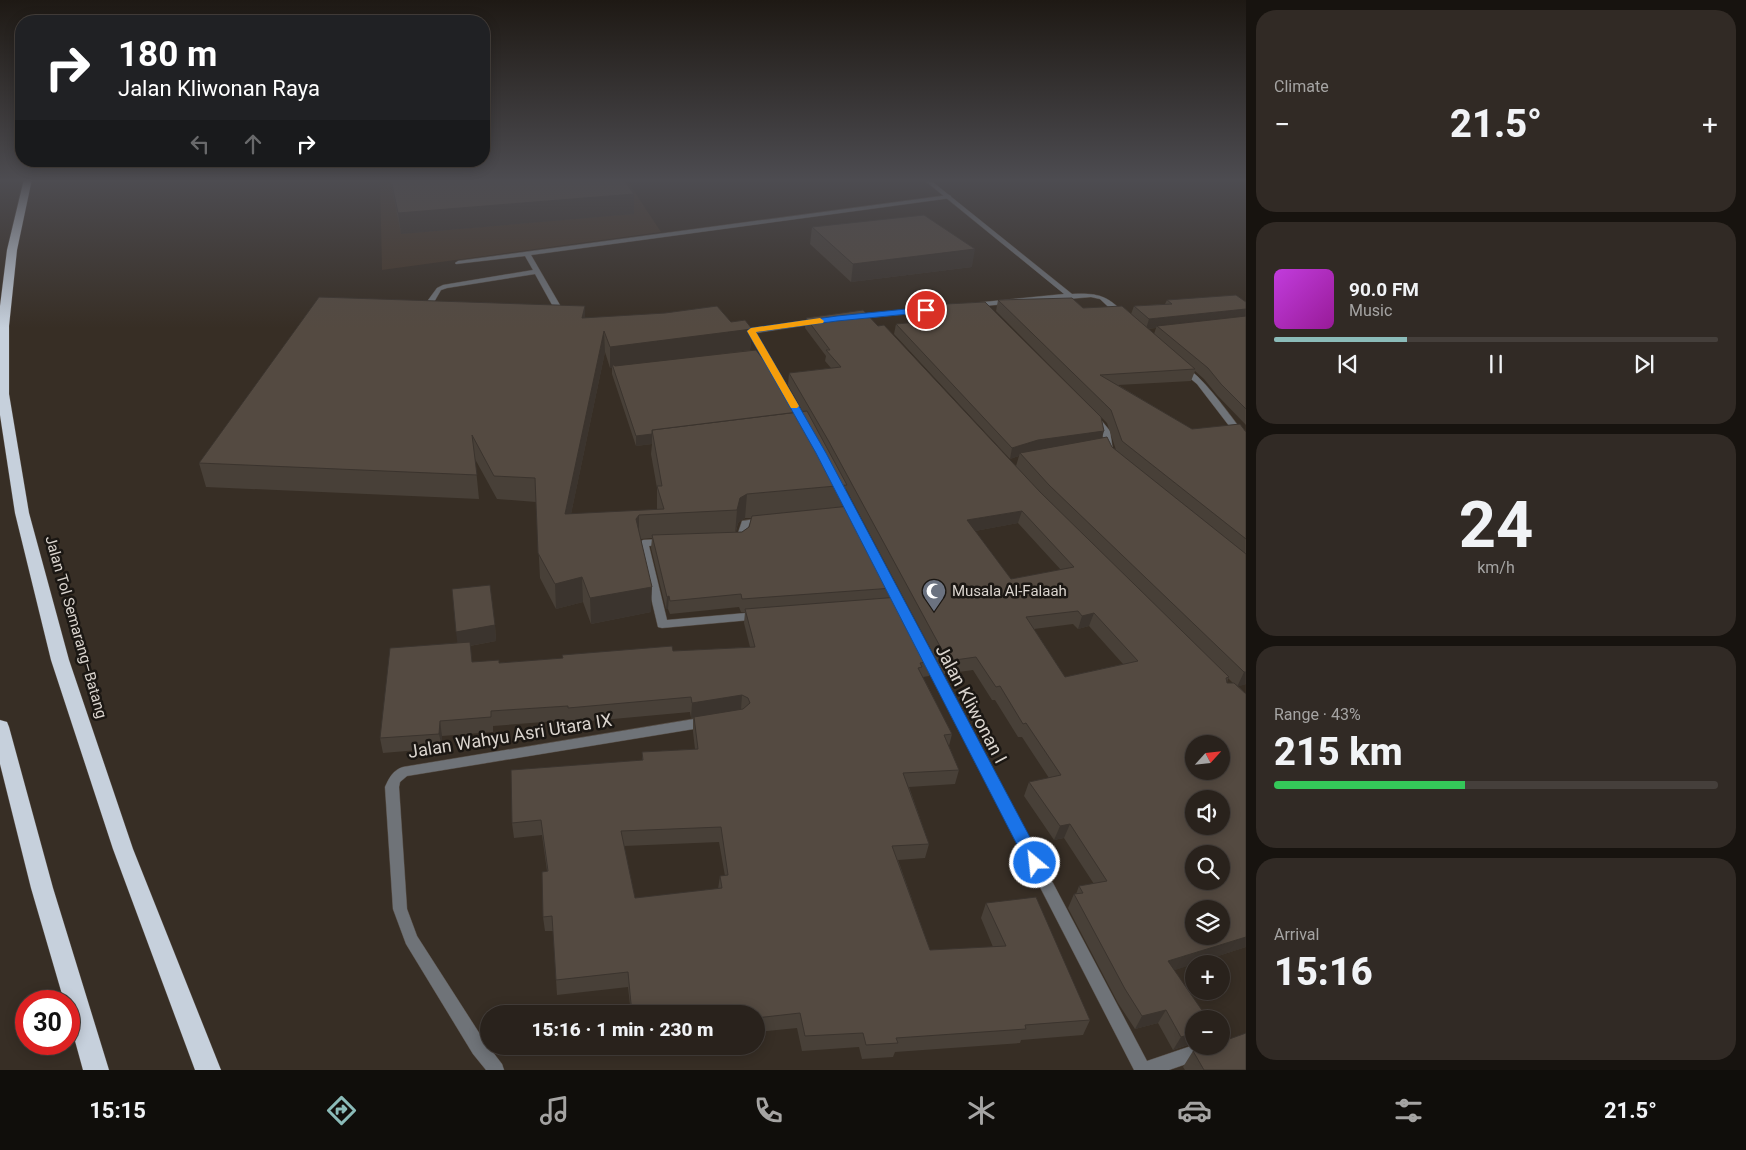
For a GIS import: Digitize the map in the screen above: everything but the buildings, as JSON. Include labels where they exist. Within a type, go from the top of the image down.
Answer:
[{"type":"highway","name":"Jalan Tol Semarang–Batang","points":[[17,229],[12,250],[3,326],[3,394],[22,513],[60,660],[114,821],[208,1070]]},
{"type":"highway","points":[[0,727],[42,888],[96,1070]]},
{"type":"street","points":[[458,263],[713,229]]},
{"type":"street","points":[[988,229],[1070,296]]},
{"type":"street","points":[[527,254],[560,312]]},
{"type":"street","points":[[426,307],[439,289],[445,286],[536,272]]},
{"type":"street","points":[[964,306],[986,308],[1070,296],[1096,296],[1104,300],[1130,322]]},
{"type":"street","points":[[845,318],[873,319],[945,308]]},
{"type":"street","points":[[806,432],[759,354],[752,330],[827,320]]},
{"type":"street","points":[[1179,364],[1200,382],[1246,442]]},
{"type":"street","points":[[1090,412],[1106,431],[1103,446],[1112,456]]},
{"type":"street","points":[[835,479],[848,513],[861,530]]},
{"type":"street","points":[[722,540],[741,539],[745,523],[775,520]]},
{"type":"street","points":[[672,542],[643,543],[662,624],[771,616]]},
{"type":"street","points":[[883,572],[895,606],[909,622]]},
{"type":"street","name":"Jalan Kliwonan I","points":[[918,640],[1143,1070]]},
{"type":"street","name":"Jalan Wahyu Asri Utara IX","points":[[496,1070],[411,939],[400,909],[392,787],[395,779],[403,772],[722,720]]},
{"type":"street","points":[[1143,1070],[1189,1055]]},
{"type":"shaded area","points":[[381,229],[659,229],[661,232],[382,270]]},
{"type":"slow traffic","points":[[794,406],[751,331],[820,321]]},
{"type":"place","name":"Musala Al-Falaah","points":[[934,612]]},
{"type":"route","points":[[926,310],[837,319],[751,331],[821,453],[1035,863]]}]
